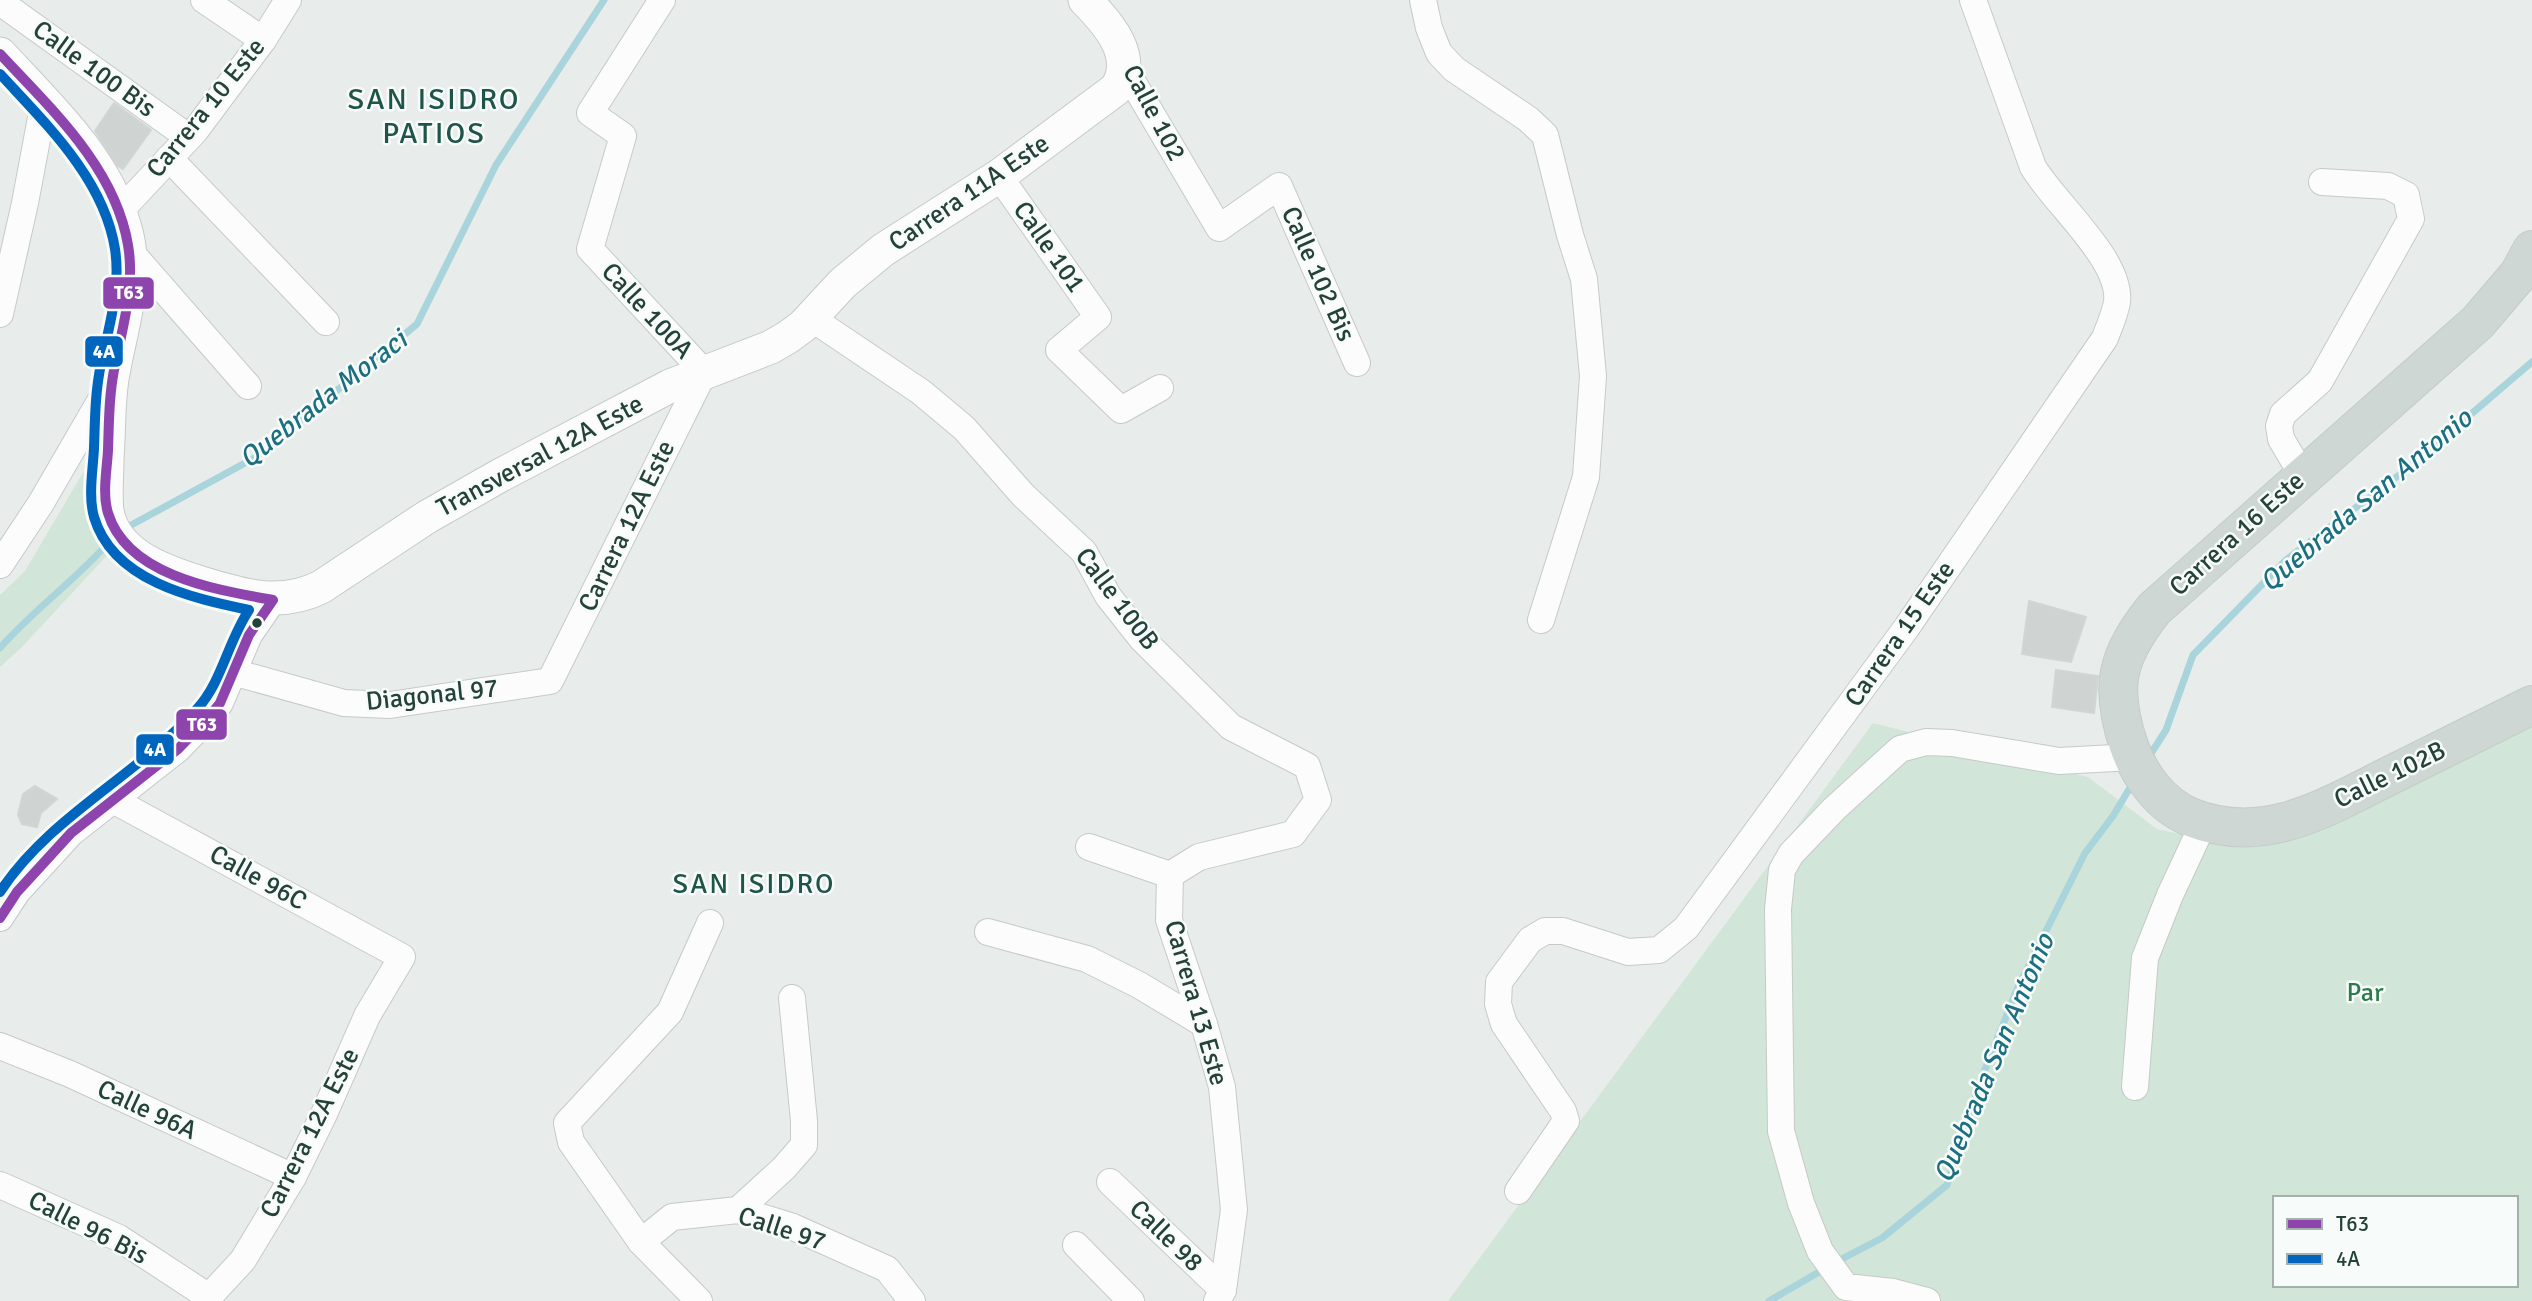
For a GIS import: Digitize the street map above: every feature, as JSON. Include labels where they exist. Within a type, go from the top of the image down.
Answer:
[{"type":"main road","name":"Carrera 16 Este","points":[[2243,829],[2222,828],[2171,806],[2156,791],[2133,757],[2118,703],[2119,676],[2125,650],[2154,609],[2173,591],[2478,322],[2513,282],[2532,250]]},
{"type":"main road","name":"Calle 102B","points":[[2243,829],[2275,825],[2316,811],[2532,705]]},
{"type":"street","points":[[204,0],[263,40]]},
{"type":"street","name":"Carrera 10 Este","points":[[119,212],[188,137],[263,40],[288,0]]},
{"type":"street","name":"Calle 100A","points":[[662,0],[590,113],[623,136],[590,249],[704,372]]},
{"type":"street","name":"Calle 102","points":[[1085,0],[1115,35],[1124,58],[1125,69],[1219,228],[1279,186]]},
{"type":"street","points":[[1423,0],[1429,28],[1439,53],[1454,69],[1528,119],[1545,135],[1584,279],[1593,376],[1586,477],[1541,620]]},
{"type":"street","name":"Carrera 15 Este","points":[[1518,1191],[1566,1121],[1563,1111],[1504,1024],[1498,1004],[1499,982],[1530,940],[1545,931],[1563,931],[1628,952],[1659,950],[1686,928],[1906,627],[2105,338],[2117,301],[2112,276],[2098,249],[2043,185],[2033,167],[1973,0]]},
{"type":"street","name":"Calle 100 Bis","points":[[0,2],[188,137]]},
{"type":"street","points":[[0,54],[82,145],[98,168],[119,212],[130,250],[127,311],[111,381],[106,495],[108,515],[116,533],[143,560],[170,573],[235,593],[272,600],[249,635],[220,703],[178,749],[71,833],[17,892],[0,918]]},
{"type":"street","name":"Carrera 11A Este","points":[[811,318],[843,283],[872,259],[999,176],[1109,96],[1121,81],[1125,69]]},
{"type":"street","points":[[0,314],[44,102]]},
{"type":"street","points":[[169,158],[326,322]]},
{"type":"street","name":"Calle 101","points":[[999,176],[1098,317],[1059,350],[1121,410],[1160,388]]},
{"type":"street","points":[[2303,476],[2281,439],[2279,426],[2283,414],[2320,381],[2412,219],[2406,195],[2388,186],[2322,183]]},
{"type":"street","name":"Calle 102 Bis","points":[[1279,186],[1357,363]]},
{"type":"street","points":[[130,250],[248,386]]},
{"type":"street","name":"Transversal 12A Este","points":[[272,600],[299,597],[321,587],[427,517],[499,476],[670,386],[771,347],[811,318]]},
{"type":"street","name":"Calle 100B","points":[[811,318],[921,392],[964,428],[1023,495],[1084,552],[1108,596],[1142,639],[1231,727],[1307,766],[1318,800],[1293,834],[1199,857],[1170,874]]},
{"type":"street","name":"Carrera 12A Este","points":[[550,681],[704,372]]},
{"type":"street","points":[[0,565],[41,503],[111,381]]},
{"type":"street","name":"Diagonal 97","points":[[233,672],[344,703],[390,705],[550,681]]},
{"type":"street","points":[[1927,1301],[1894,1292],[1846,1287],[1820,1251],[1801,1203],[1781,1131],[1778,909],[1782,870],[1791,854],[1834,809],[1900,749],[1926,742],[1952,743],[2059,761],[2133,757]]},
{"type":"street","name":"Calle 96C","points":[[113,800],[402,957]]},
{"type":"street","points":[[2136,1087],[2145,958],[2170,895],[2204,822]]},
{"type":"street","points":[[1088,847],[1170,874]]},
{"type":"street","name":"Carrera 13 Este","points":[[1170,874],[1169,920],[1222,1087],[1234,1210],[1220,1295]]},
{"type":"street","points":[[699,1301],[641,1242],[571,1142],[567,1123],[670,1012],[710,923]]},
{"type":"street","points":[[988,932],[1087,958],[1204,1024]]},
{"type":"street","name":"Carrera 12A Este","points":[[207,1299],[243,1260],[293,1177],[367,1016],[402,957]]},
{"type":"street","points":[[738,1210],[784,1168],[804,1145],[792,998]]},
{"type":"street","name":"Calle 96A","points":[[0,1046],[70,1074],[293,1177]]},
{"type":"street","name":"Calle 98","points":[[1110,1182],[1220,1295]]},
{"type":"street","name":"Calle 96 Bis","points":[[0,1185],[120,1238],[207,1299]]},
{"type":"street","name":"Calle 97","points":[[641,1242],[672,1217],[738,1210],[793,1227],[887,1269],[912,1301]]},
{"type":"street","points":[[1076,1245],[1131,1301]]},
{"type":"green space","points":[[91,459],[86,495],[90,522],[95,533],[112,550],[0,667],[0,595],[25,571]]},
{"type":"green space","name":"Par","points":[[2532,720],[2532,1301],[1448,1301],[1873,723],[2088,777],[2157,829],[2216,842]]},
{"type":"building","points":[[114,103],[151,130],[123,169],[118,166],[95,131]]},
{"type":"building","points":[[2029,601],[2086,617],[2071,662],[2022,654]]},
{"type":"building","points":[[2056,670],[2098,676],[2094,713],[2052,707]]},
{"type":"building","points":[[35,786],[57,799],[41,813],[37,827],[22,824],[18,815],[23,794]]},
{"type":"waterway","name":"Quebrada Moraci","points":[[124,529],[258,456],[417,324],[496,165],[604,0]]},
{"type":"waterway","name":"Quebrada San Antonio","points":[[2150,755],[2166,730],[2193,655],[2286,560],[2407,469],[2532,362]]},
{"type":"waterway","name":"Quebrada Moraci","points":[[0,648],[110,541]]},
{"type":"waterway","name":"Quebrada San Antonio","points":[[1836,1262],[1882,1238],[1947,1185],[1982,1077],[2018,987],[2085,853],[2113,816],[2131,786]]},
{"type":"waterway","name":"Quebrada San Antonio","points":[[1769,1301],[1826,1268]]},
{"type":"transit line","name":"T63","points":[[0,54],[59,118],[95,165],[110,190],[128,245],[129,290],[112,386],[105,490],[108,513],[118,534],[134,552],[154,566],[177,576],[201,585],[273,600],[249,635],[220,703],[208,718],[178,749],[71,833],[17,892],[0,918]]},
{"type":"transit line","name":"4A","points":[[0,74],[54,133],[86,176],[109,223],[115,249],[115,293],[98,385],[91,482],[94,517],[104,539],[118,557],[157,583],[203,599],[249,610],[213,686],[197,709],[148,755],[43,841],[20,865],[0,892]]},
{"type":"district","name":"SAN ISIDRO PATIOS","points":[[434,116]]},
{"type":"district","name":"SAN ISIDRO","points":[[754,884]]}]
